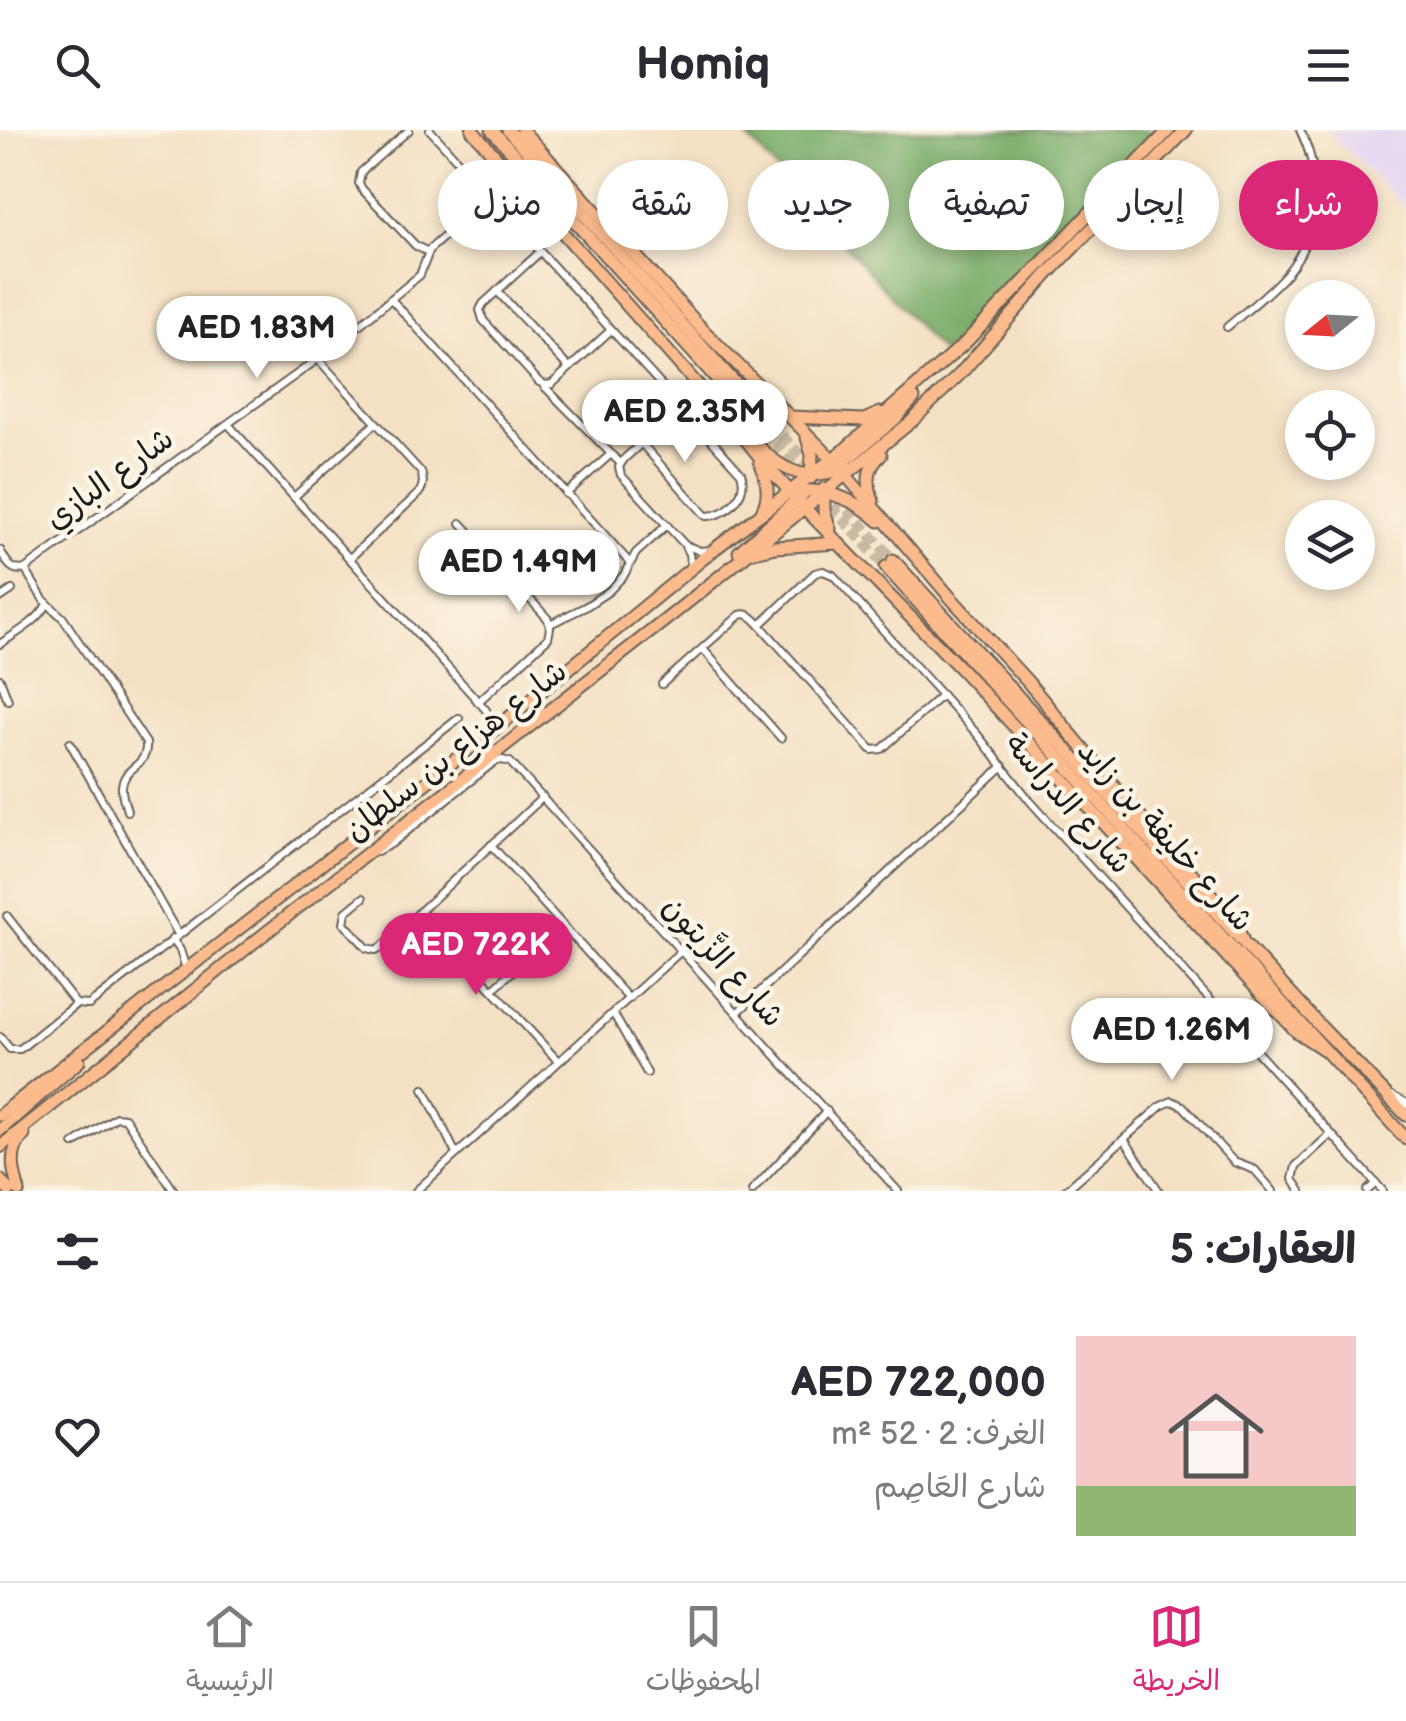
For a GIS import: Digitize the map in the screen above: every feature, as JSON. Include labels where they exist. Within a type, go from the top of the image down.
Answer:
[{"type":"main road","points":[[472,130],[499,160]]},
{"type":"main road","points":[[492,130],[768,427],[508,130]]},
{"type":"main road","points":[[522,130],[703,330],[877,509],[950,597]]},
{"type":"main road","points":[[789,417],[864,420],[876,416],[924,382],[1170,130]]},
{"type":"main road","points":[[577,248],[776,464],[812,475],[870,455],[928,406],[1186,130]]},
{"type":"main road","points":[[836,541],[824,511],[823,492],[838,469],[906,409],[924,382]]},
{"type":"main road","points":[[877,509],[869,484],[872,466],[924,418],[928,406]]},
{"type":"main road","points":[[724,412],[766,465],[836,541],[960,668],[1297,1032],[1323,1049]]},
{"type":"main road","points":[[724,412],[764,471],[767,501],[760,515]]},
{"type":"main road","points":[[722,574],[754,537],[799,497],[812,475],[812,450],[802,429]]},
{"type":"main road","points":[[799,497],[823,492],[849,498],[863,507],[1026,681],[1232,919],[1242,942]]},
{"type":"main road","name":"شارع هزاع بن سلطان","points":[[0,1115],[490,732],[716,548],[760,515],[799,497]]},
{"type":"main road","name":"شارع هزاع بن سلطان","points":[[0,1147],[722,574],[799,497]]},
{"type":"main road","points":[[745,555],[775,547],[836,541]]},
{"type":"main road","name":"شارع خليفة بن زايد","points":[[1406,1115],[889,564],[1406,1139]]},
{"type":"main road","points":[[20,1191],[13,1163],[19,1139],[220,978],[234,958]]},
{"type":"main road","points":[[0,1130],[90,1051],[108,1029]]},
{"type":"main road","points":[[0,1105],[18,1100]]},
{"type":"main road","points":[[0,1180],[8,1191]]},
{"type":"street","points":[[409,130],[364,170],[358,183],[416,246],[428,252]]},
{"type":"street","points":[[430,130],[458,160]]},
{"type":"street","points":[[1228,327],[1281,280],[1307,237],[1314,212],[1315,185],[1312,158],[1300,130]]},
{"type":"street","points":[[496,156],[497,160]]},
{"type":"street","name":"شارع البازي","points":[[0,550],[3,562],[16,570],[26,569],[318,359],[420,274],[428,252],[438,243]]},
{"type":"street","points":[[642,443],[706,516],[717,516],[738,498],[744,486],[741,473],[540,252],[480,307],[482,317],[620,463],[622,476],[684,544],[691,570]]},
{"type":"street","points":[[497,291],[570,368]]},
{"type":"street","points":[[391,299],[630,562]]},
{"type":"street","points":[[542,384],[552,384],[611,330]]},
{"type":"street","points":[[318,359],[420,472],[422,488],[418,494],[350,558]]},
{"type":"street","points":[[620,463],[680,408]]},
{"type":"street","points":[[294,497],[376,422]]},
{"type":"street","points":[[228,424],[486,710],[490,732]]},
{"type":"street","points":[[566,494],[611,454]]},
{"type":"street","points":[[460,523],[550,624],[548,638],[478,702]]},
{"type":"street","points":[[550,624],[609,591],[636,553],[667,525]]},
{"type":"street","points":[[684,544],[700,550],[716,548]]},
{"type":"street","name":"شارع البازي","points":[[26,569],[146,742],[144,759],[122,783],[127,811]]},
{"type":"street","name":"شارع الدراسة","points":[[760,625],[813,575],[828,572],[1383,1191]]},
{"type":"street","points":[[0,598],[12,590]]},
{"type":"street","points":[[0,644],[46,610],[47,604]]},
{"type":"street","points":[[662,684],[742,614],[760,625],[874,751],[884,748],[942,695]]},
{"type":"street","points":[[703,648],[781,738]]},
{"type":"street","points":[[0,679],[8,700]]},
{"type":"street","points":[[486,710],[498,714],[516,711]]},
{"type":"street","points":[[0,1038],[10,1049],[20,1048],[76,1004],[89,1005],[459,718]]},
{"type":"street","points":[[513,765],[509,754],[515,737]]},
{"type":"street","points":[[70,742],[175,937],[186,970]]},
{"type":"street","points":[[366,854],[391,844],[494,762],[513,765]]},
{"type":"street","name":"شارع الزَّيتون","points":[[513,765],[898,1191]]},
{"type":"street","points":[[738,1012],[1003,766]]},
{"type":"street","points":[[363,898],[346,912],[346,927],[371,950],[380,949],[543,797]]},
{"type":"street","points":[[492,846],[629,999]]},
{"type":"street","points":[[420,911],[558,1061]]},
{"type":"street","points":[[7,916],[76,1004]]},
{"type":"street","points":[[493,989],[562,926]]},
{"type":"street","points":[[180,950],[206,954]]},
{"type":"street","points":[[416,1191],[682,951]]},
{"type":"street","points":[[613,1013],[647,1073]]},
{"type":"street","points":[[424,1089],[456,1154]]},
{"type":"street","points":[[1386,1094],[1406,1104]]},
{"type":"street","points":[[1065,1191],[1164,1103],[1176,1102],[1234,1162],[1254,1170],[1274,1191]]},
{"type":"street","points":[[752,1191],[827,1112]]},
{"type":"street","points":[[74,1144],[116,1117],[126,1118],[174,1191]]},
{"type":"street","points":[[1301,1191],[1293,1179],[1294,1169],[1331,1134]]},
{"type":"street","points":[[1124,1139],[1159,1191]]},
{"type":"street","points":[[1368,1191],[1376,1183]]},
{"type":"shaded area","points":[[1326,130],[1406,130],[1406,208],[1378,181],[1378,160],[1357,160]]},
{"type":"green space","points":[[741,130],[1156,130],[1127,160],[1084,160],[1084,205],[1064,226],[1064,160],[909,160],[909,250],[1041,250],[942,353],[849,250],[889,250],[889,160],[768,160]]},
{"type":"tunnel","points":[[771,423],[893,560]]},
{"type":"tunnel","points":[[764,431],[804,477]]},
{"type":"tunnel","points":[[820,494],[886,567]]}]
